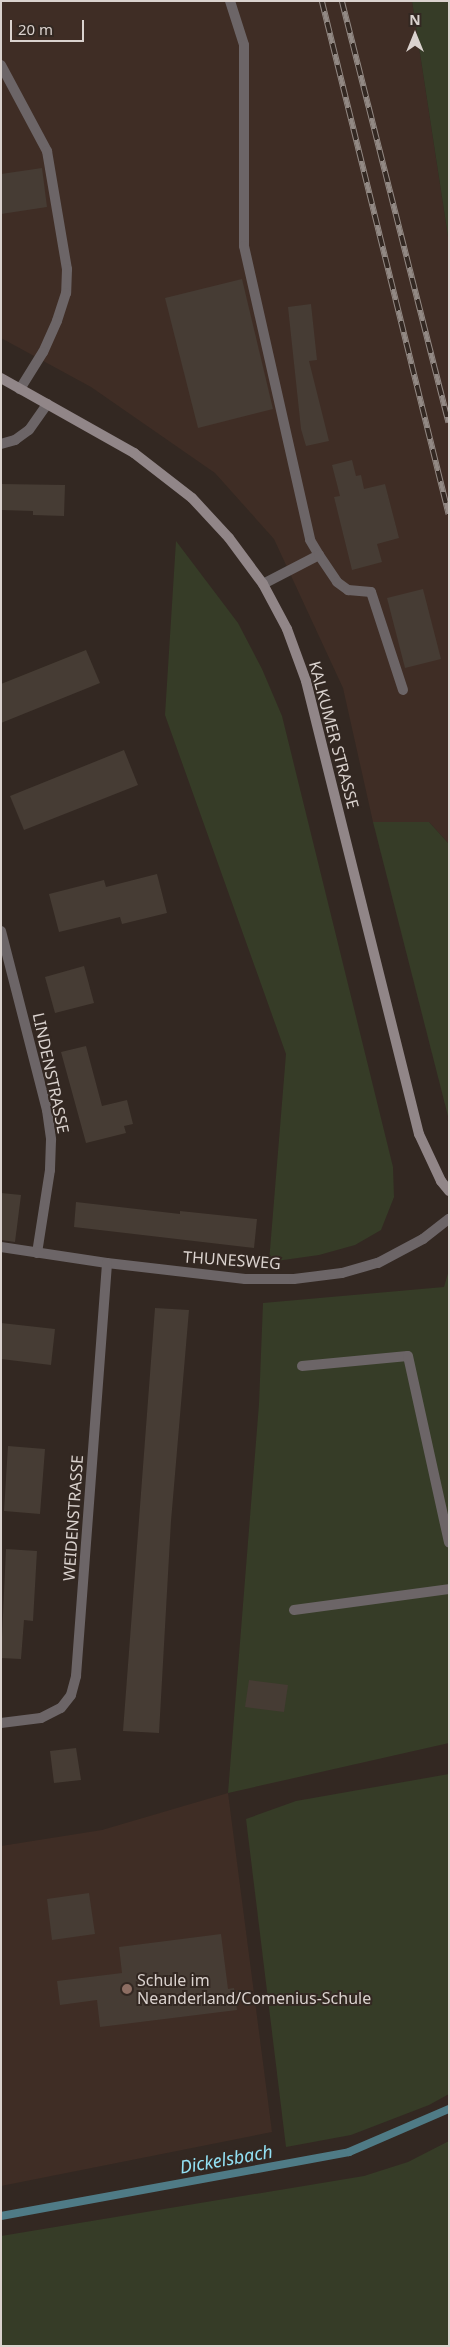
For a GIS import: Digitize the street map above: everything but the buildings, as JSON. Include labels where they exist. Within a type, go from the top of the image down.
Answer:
[{"type":"main road","name":"KALKUMER STRASSE","points":[[1,378],[134,453],[192,498],[229,538],[263,584],[287,629],[306,681],[419,1134],[441,1181],[449,1192]]},
{"type":"street","points":[[230,1],[244,45],[244,246],[310,540],[338,582],[348,590],[371,592],[403,690]]},
{"type":"street","points":[[1,66],[47,150],[66,269],[66,293],[57,321],[43,352],[20,389]]},
{"type":"street","points":[[1,444],[15,440],[28,430],[47,404]]},
{"type":"street","points":[[263,584],[319,555]]},
{"type":"street","name":"LINDENSTRASSE","points":[[1,931],[47,1110],[51,1140],[50,1170],[37,1253]]},
{"type":"street","name":"THUNESWEG","points":[[1,1247],[107,1263],[246,1279],[294,1279],[342,1273],[378,1263],[423,1239],[449,1219]]},
{"type":"street","name":"WEIDENSTRASSE","points":[[1,1723],[41,1718],[61,1708],[71,1695],[76,1676],[107,1263]]},
{"type":"street","points":[[302,1366],[408,1356],[449,1543]]},
{"type":"street","points":[[294,1610],[449,1589]]},
{"type":"shaded area","points":[[1,1],[412,1],[449,243],[449,844],[429,822],[373,822],[343,688],[274,539],[215,473],[91,387],[1,338]]},
{"type":"shaded area","name":"Schule im Neanderland/Comenius-Schule","points":[[228,1793],[272,2132],[1,2186],[1,1846],[102,1830]]},
{"type":"green space","points":[[412,1],[449,1],[449,243]]},
{"type":"green space","points":[[176,541],[238,623],[262,669],[282,716],[393,1167],[394,1197],[381,1230],[355,1245],[319,1255],[269,1262],[286,1054],[165,715]]},
{"type":"green space","points":[[373,822],[429,822],[449,844],[449,1120]]},
{"type":"green space","points":[[449,1270],[449,1743],[228,1793],[259,1404],[263,1303],[444,1287]]},
{"type":"green space","points":[[449,1774],[449,2094],[429,2105],[351,2135],[286,2147],[246,1819],[296,1801]]},
{"type":"green space","points":[[449,2141],[449,2346],[1,2346],[1,2236],[364,2176],[408,2162]]},
{"type":"waterway","name":"Dickelsbach","points":[[1,2216],[349,2152],[449,2109]]},
{"type":"railway","points":[[322,1],[449,515]]},
{"type":"railway","points":[[342,1],[449,423]]},
{"type":"place","name":"Schule im Neanderland/Comenius-Schule","points":[[127,1989]]}]
